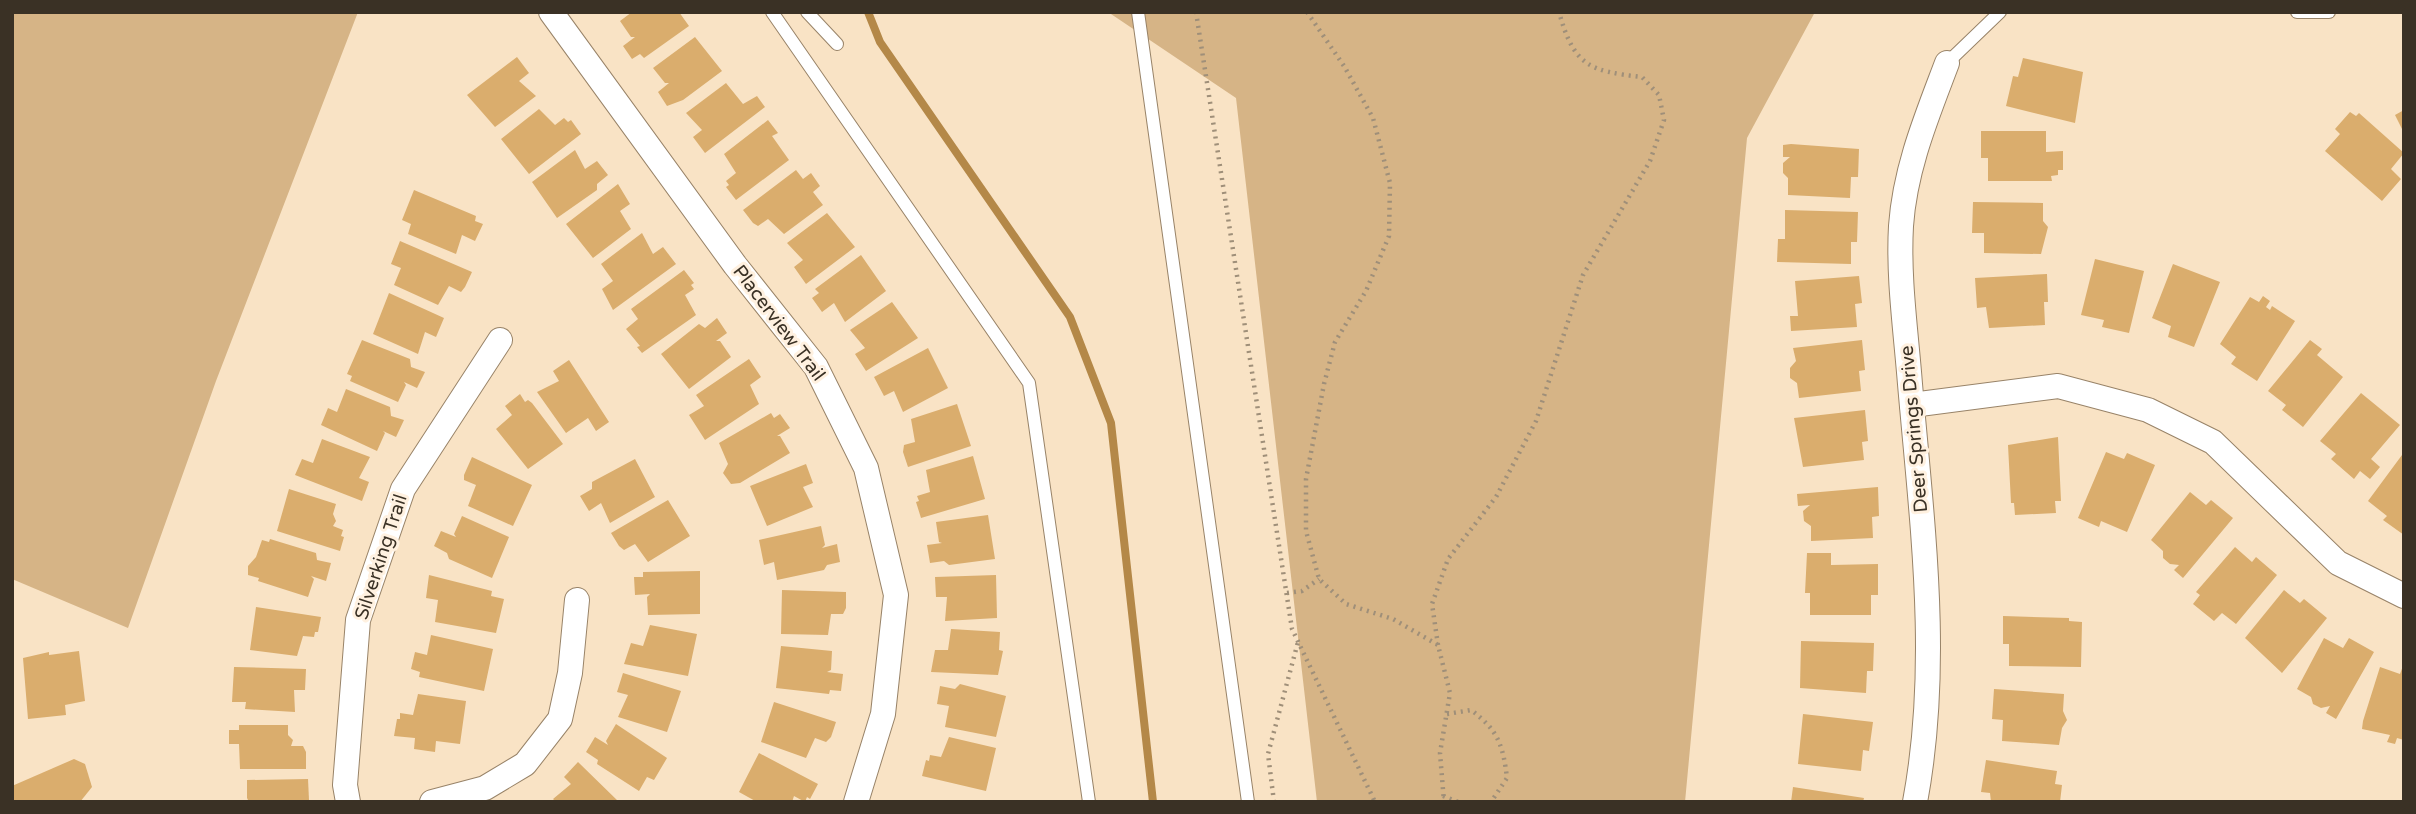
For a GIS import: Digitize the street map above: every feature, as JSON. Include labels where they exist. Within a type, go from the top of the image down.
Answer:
[{"type":"street","name":"Placerview Trail","points":[[551,12],[735,265],[816,367],[866,468],[896,595],[883,714],[856,802]]},
{"type":"street","name":"Deer Springs Drive","points":[[1914,802],[1928,681],[1929,598],[1902,290],[1901,225],[1911,160],[1947,63]]},
{"type":"street","name":"Silverking Trail","points":[[348,802],[345,785],[358,620],[403,489],[500,340]]},
{"type":"street","points":[[1912,405],[2058,386],[2148,410],[2213,442],[2338,563],[2404,596]]},
{"type":"street","points":[[432,802],[485,788],[525,764],[560,719],[570,673],[578,600]]},
{"type":"lane","points":[[772,12],[1029,383],[1089,802]]},
{"type":"lane","points":[[807,12],[836,44]]},
{"type":"lane","points":[[1138,12],[1248,802]]},
{"type":"lane","points":[[1947,63],[2000,12]]},
{"type":"lane","points":[[2297,12],[2329,12]]},
{"type":"path","points":[[1196,12],[1292,629],[1375,802]]},
{"type":"path","points":[[1307,12],[1344,66],[1373,118],[1390,183],[1390,236],[1366,291],[1335,342],[1306,479],[1306,531],[1319,579],[1346,604],[1393,619],[1438,645]]},
{"type":"path","points":[[1458,802],[1443,799],[1440,753],[1450,693],[1438,645],[1432,604],[1448,559],[1496,497],[1536,421],[1583,275],[1650,161],[1664,120],[1659,95],[1642,77],[1609,74],[1587,66],[1573,52],[1559,12]]},
{"type":"path","points":[[1287,593],[1302,591],[1319,579]]},
{"type":"path","points":[[1274,802],[1268,754],[1298,642]]},
{"type":"path","points":[[1447,714],[1471,710],[1490,725],[1504,751],[1507,778],[1491,802]]},
{"type":"shaded area","points":[[12,12],[358,12],[216,381],[128,628],[12,579]]},
{"type":"shaded area","points":[[1108,12],[1815,12],[1747,138],[1685,802],[1317,802],[1236,98]]},
{"type":"building","points":[[632,12],[679,12],[689,26],[644,58],[640,54],[632,59],[623,46],[635,37],[631,37],[620,21]]},
{"type":"building","points":[[695,37],[722,71],[683,100],[667,106],[658,92],[669,83],[665,83],[653,68]]},
{"type":"building","points":[[517,57],[529,73],[519,81],[536,96],[495,127],[467,95]]},
{"type":"building","points":[[2023,58],[2083,72],[2075,123],[2006,106],[2013,76],[2018,77]]},
{"type":"building","points":[[726,83],[743,104],[757,96],[765,107],[705,153],[693,137],[702,130],[686,113]]},
{"type":"building","points":[[539,109],[555,125],[564,118],[568,122],[571,120],[581,134],[529,174],[501,139]]},
{"type":"building","points":[[2404,110],[2404,133],[2395,115]]},
{"type":"building","points":[[2350,112],[2356,116],[2359,113],[2404,153],[2391,169],[2401,179],[2382,201],[2325,151],[2340,134],[2335,129]]},
{"type":"building","points":[[768,120],[778,133],[772,136],[789,160],[736,200],[726,187],[729,185],[726,181],[736,173],[724,154]]},
{"type":"building","points":[[1981,131],[2046,131],[2046,152],[2063,151],[2063,170],[2058,170],[2058,175],[2051,176],[2052,181],[1988,181],[1988,158],[1981,158]]},
{"type":"building","points":[[1783,145],[1859,149],[1858,177],[1851,177],[1850,198],[1788,195],[1788,178],[1783,173],[1783,163],[1790,157],[1783,157]]},
{"type":"building","points":[[575,150],[585,169],[597,161],[608,175],[597,184],[597,190],[557,218],[532,182]]},
{"type":"building","points":[[796,170],[803,179],[811,173],[820,186],[813,192],[823,205],[784,234],[768,219],[758,226],[753,223],[743,210]]},
{"type":"building","points":[[618,184],[630,204],[620,211],[631,229],[593,258],[566,224]]},
{"type":"building","points":[[414,190],[476,216],[475,221],[483,224],[475,241],[462,235],[456,254],[408,234],[411,224],[402,220]]},
{"type":"building","points":[[1973,202],[2043,203],[2043,221],[2048,227],[2041,254],[1984,253],[1984,233],[1972,233]]},
{"type":"building","points":[[1785,210],[1858,212],[1857,242],[1851,242],[1851,264],[1777,262],[1778,239],[1785,239]]},
{"type":"building","points":[[827,213],[855,247],[806,284],[794,267],[803,260],[787,243]]},
{"type":"building","points":[[642,233],[653,254],[663,247],[676,264],[613,310],[602,289],[613,281],[601,264]]},
{"type":"building","points":[[400,241],[472,272],[465,287],[461,292],[449,286],[438,305],[394,285],[401,268],[391,264]]},
{"type":"building","points":[[861,255],[886,291],[845,322],[834,303],[822,312],[812,298],[819,293],[815,289]]},
{"type":"building","points":[[2095,259],[2144,271],[2129,333],[2102,327],[2104,320],[2081,315]]},
{"type":"building","points":[[2173,264],[2220,282],[2194,347],[2168,337],[2171,326],[2152,318]]},
{"type":"building","points":[[684,270],[694,283],[691,285],[694,289],[685,295],[696,315],[642,353],[637,347],[640,346],[626,329],[638,319],[631,309]]},
{"type":"building","points":[[2047,274],[2045,325],[1989,328],[1986,307],[1977,308],[1975,278]]},
{"type":"building","points":[[1859,276],[1862,303],[1855,304],[1857,327],[1791,331],[1790,316],[1798,316],[1795,281]]},
{"type":"building","points":[[389,293],[444,318],[436,337],[425,332],[418,354],[373,334]]},
{"type":"building","points":[[2263,296],[2270,301],[2266,307],[2270,310],[2272,306],[2295,321],[2257,381],[2231,364],[2236,357],[2220,344],[2250,297],[2259,302]]},
{"type":"building","points":[[892,302],[918,338],[866,371],[855,354],[865,348],[850,330]]},
{"type":"building","points":[[717,318],[727,333],[716,341],[720,341],[731,357],[689,389],[661,354],[699,324],[705,328]]},
{"type":"building","points":[[362,340],[410,359],[411,367],[425,372],[417,388],[404,382],[406,385],[398,402],[350,381],[352,376],[347,374]]},
{"type":"building","points":[[1862,340],[1865,370],[1859,371],[1861,391],[1799,398],[1797,383],[1790,378],[1790,368],[1796,361],[1793,348]]},
{"type":"building","points":[[2310,340],[2322,349],[2317,355],[2343,377],[2303,427],[2282,410],[2286,405],[2268,391]]},
{"type":"building","points":[[928,348],[948,388],[903,412],[894,391],[884,396],[874,377]]},
{"type":"building","points":[[749,359],[761,377],[750,385],[759,404],[705,440],[689,415],[704,406],[696,395]]},
{"type":"building","points":[[569,360],[609,422],[596,431],[588,418],[566,433],[537,392],[559,381],[553,371]]},
{"type":"building","points":[[346,389],[390,407],[391,416],[404,420],[396,437],[383,431],[385,433],[377,451],[321,425],[328,408],[337,412]]},
{"type":"building","points":[[2361,393],[2400,425],[2371,459],[2380,467],[2370,479],[2360,471],[2354,479],[2331,459],[2336,454],[2320,441]]},
{"type":"building","points":[[520,394],[525,402],[528,400],[532,403],[563,444],[528,469],[496,429],[512,415],[505,406]]},
{"type":"building","points":[[957,404],[971,446],[908,467],[903,452],[904,445],[915,442],[911,419]]},
{"type":"building","points":[[1865,410],[1868,441],[1862,442],[1864,460],[1803,467],[1794,418]]},
{"type":"building","points":[[771,413],[774,418],[780,414],[790,428],[777,436],[780,436],[790,453],[740,483],[731,484],[723,473],[728,464],[719,443]]},
{"type":"building","points":[[2058,437],[2061,501],[2055,501],[2056,513],[2015,515],[2014,503],[2011,503],[2008,445]]},
{"type":"building","points":[[322,439],[370,457],[359,478],[369,482],[362,501],[295,475],[302,459],[313,463]]},
{"type":"building","points":[[2106,452],[2124,459],[2127,453],[2155,465],[2127,532],[2101,521],[2099,527],[2078,518]]},
{"type":"building","points":[[2402,455],[2404,535],[2383,520],[2387,516],[2368,501]]},
{"type":"building","points":[[973,456],[985,499],[921,518],[916,502],[919,501],[917,496],[930,492],[926,470]]},
{"type":"building","points":[[472,457],[532,485],[513,526],[468,506],[476,485],[464,480],[464,475]]},
{"type":"building","points":[[635,459],[655,497],[610,523],[601,503],[589,511],[580,496],[592,489],[592,482]]},
{"type":"building","points":[[806,464],[813,483],[803,487],[813,507],[767,526],[750,486]]},
{"type":"building","points":[[1878,487],[1879,516],[1872,517],[1873,538],[1811,541],[1811,526],[1804,521],[1803,511],[1810,505],[1798,506],[1797,494]]},
{"type":"building","points":[[289,489],[336,504],[333,514],[336,521],[333,526],[343,530],[341,536],[344,537],[340,551],[277,531]]},
{"type":"building","points":[[2190,492],[2206,505],[2211,500],[2233,518],[2183,578],[2174,570],[2179,565],[2170,564],[2163,558],[2163,551],[2151,540]]},
{"type":"building","points":[[668,500],[690,536],[648,562],[635,544],[624,550],[619,546],[611,533]]},
{"type":"building","points":[[988,515],[995,559],[949,565],[944,561],[930,563],[927,545],[942,543],[939,542],[936,522]]},
{"type":"building","points":[[462,516],[509,537],[492,578],[449,559],[447,553],[434,546],[441,531],[456,537],[454,534]]},
{"type":"building","points":[[821,526],[825,545],[822,548],[837,544],[840,562],[827,565],[824,570],[777,580],[774,562],[764,565],[759,540]]},
{"type":"building","points":[[270,539],[316,553],[317,560],[331,563],[326,581],[311,576],[314,579],[308,597],[258,581],[259,578],[248,575],[248,566],[256,557],[262,540],[269,542]]},
{"type":"building","points":[[2235,547],[2252,562],[2256,557],[2277,575],[2236,624],[2222,613],[2214,621],[2193,604],[2200,595],[2196,592]]},
{"type":"building","points":[[1807,553],[1831,553],[1831,565],[1878,564],[1878,595],[1871,595],[1871,615],[1810,615],[1810,593],[1805,593]]},
{"type":"building","points":[[700,571],[700,614],[648,615],[647,597],[650,594],[635,595],[634,577],[643,577],[643,572]]},
{"type":"building","points":[[429,575],[492,591],[491,596],[504,599],[496,633],[435,622],[438,600],[426,598]]},
{"type":"building","points":[[996,575],[997,618],[945,621],[947,597],[936,597],[935,577]]},
{"type":"building","points":[[782,590],[846,592],[846,608],[843,614],[831,614],[828,635],[781,634]]},
{"type":"building","points":[[2284,590],[2300,603],[2304,599],[2327,618],[2282,673],[2245,638]]},
{"type":"building","points":[[256,607],[321,617],[318,632],[315,632],[314,637],[303,636],[297,656],[250,650]]},
{"type":"building","points":[[2003,616],[2069,618],[2069,621],[2082,622],[2081,667],[2009,666],[2009,644],[2003,644]]},
{"type":"building","points":[[650,625],[697,634],[688,676],[624,664],[631,643],[643,646]]},
{"type":"building","points":[[951,629],[1000,632],[999,650],[1003,651],[998,675],[931,672],[935,650],[948,650]]},
{"type":"building","points":[[431,635],[493,649],[484,691],[419,677],[420,672],[411,669],[415,652],[427,655]]},
{"type":"building","points":[[2324,638],[2343,648],[2349,638],[2374,652],[2336,719],[2326,713],[2330,706],[2321,708],[2313,704],[2311,697],[2297,689]]},
{"type":"building","points":[[1801,641],[1874,643],[1873,671],[1867,671],[1866,693],[1800,688]]},
{"type":"building","points":[[781,646],[832,651],[831,670],[827,672],[843,674],[841,691],[830,690],[829,694],[776,688]]},
{"type":"building","points":[[79,651],[85,701],[65,705],[66,715],[28,719],[23,658],[49,652],[49,655]]},
{"type":"building","points":[[2404,663],[2404,740],[2397,738],[2395,744],[2387,742],[2390,735],[2362,729],[2380,667],[2400,674]]},
{"type":"building","points":[[234,667],[306,669],[305,690],[294,690],[295,712],[245,709],[246,702],[232,702]]},
{"type":"building","points":[[623,673],[681,691],[667,732],[618,717],[628,695],[617,692]]},
{"type":"building","points":[[960,684],[1006,696],[996,737],[945,727],[949,706],[937,704],[940,686],[955,689]]},
{"type":"building","points":[[1994,689],[2064,694],[2063,711],[2067,720],[2062,728],[2059,745],[2002,741],[2003,720],[1992,719]]},
{"type":"building","points":[[418,694],[466,701],[460,744],[436,741],[435,752],[414,749],[415,738],[394,736],[400,713],[413,715]]},
{"type":"building","points":[[774,702],[836,722],[831,737],[826,742],[815,738],[806,758],[761,742]]},
{"type":"building","points":[[1803,714],[1873,722],[1869,751],[1863,750],[1861,771],[1798,764]]},
{"type":"building","points":[[616,724],[667,758],[654,780],[647,777],[639,791],[597,764],[598,760],[586,752],[595,737],[608,745],[606,741]]},
{"type":"building","points":[[239,725],[288,725],[288,735],[293,740],[291,746],[303,746],[306,752],[306,769],[240,769],[239,744],[229,744],[229,730],[239,730]]},
{"type":"building","points":[[949,737],[996,748],[986,791],[922,776],[926,760],[929,761],[930,755],[941,757]]},
{"type":"building","points":[[759,753],[818,784],[810,799],[807,797],[805,802],[794,796],[792,802],[757,802],[739,792]]},
{"type":"building","points":[[74,759],[85,764],[92,787],[80,802],[12,802],[12,786]]},
{"type":"building","points":[[1986,760],[2057,771],[2055,784],[2062,785],[2060,802],[1991,802],[1990,793],[1981,792]]},
{"type":"building","points":[[578,762],[619,802],[556,802],[553,799],[571,784],[564,777]]},
{"type":"building","points":[[308,779],[309,800],[249,802],[247,798],[247,780]]},
{"type":"building","points":[[1793,787],[1864,798],[1863,802],[1791,802]]},
{"type":"waterway","points":[[868,12],[880,42],[1070,317],[1111,423],[1153,802]]}]
